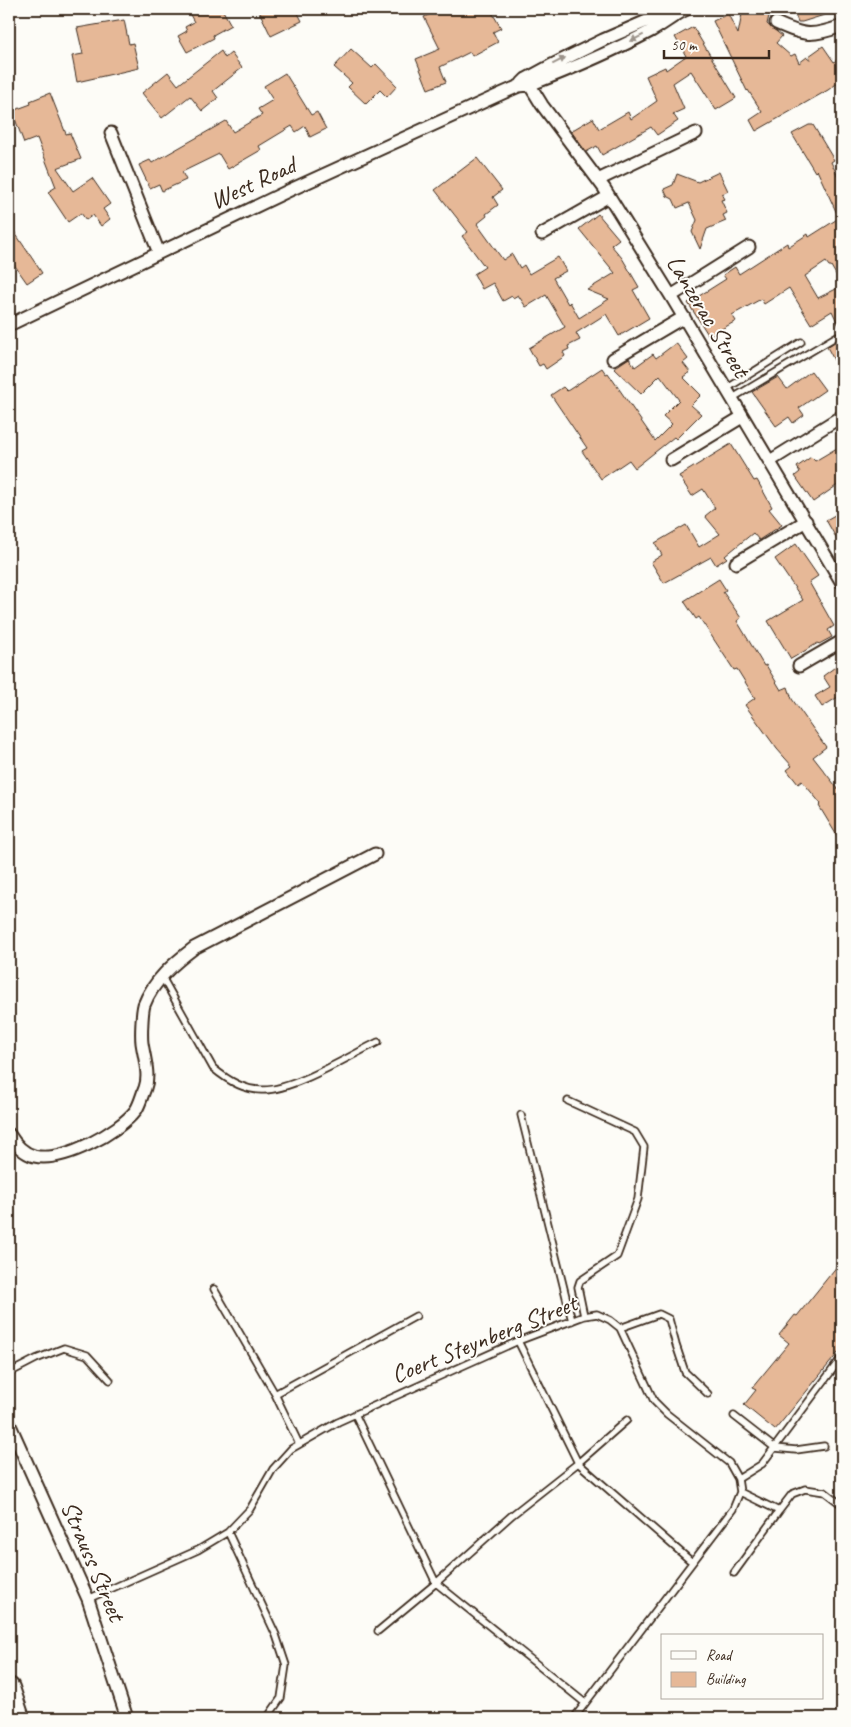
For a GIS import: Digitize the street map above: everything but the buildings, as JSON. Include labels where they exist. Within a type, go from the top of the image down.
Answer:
[{"type":"highway","points":[[9,1688],[19,1718]]},
{"type":"street","name":"West Road","points":[[9,325],[288,191],[525,83],[574,53],[666,15],[687,9]]},
{"type":"street","points":[[776,23],[799,34],[821,34],[842,26]]},
{"type":"street","name":"Lanzerac Street","points":[[525,83],[609,196],[684,317],[842,583]]},
{"type":"street","points":[[111,133],[159,253]]},
{"type":"street","points":[[598,180],[696,133]]},
{"type":"street","points":[[542,234],[609,196]]},
{"type":"street","points":[[671,296],[749,247]]},
{"type":"street","points":[[613,359],[684,317]]},
{"type":"street","points":[[770,461],[842,416]]},
{"type":"street","points":[[672,460],[742,417]]},
{"type":"street","points":[[736,563],[806,521]]},
{"type":"street","points":[[800,666],[842,640]]},
{"type":"street","points":[[9,1134],[21,1150],[35,1156],[56,1156],[90,1144],[119,1125],[136,1109],[146,1086],[146,1064],[141,1041],[144,1007],[152,990],[178,960],[194,948],[375,854]]},
{"type":"street","name":"Strauss Street","points":[[9,1423],[88,1599],[127,1718]]},
{"type":"lane","points":[[728,394],[837,336]]},
{"type":"lane","points":[[728,394],[801,342]]},
{"type":"lane","points":[[162,977],[212,1068],[239,1086],[260,1090],[278,1089],[304,1079],[378,1042]]},
{"type":"lane","points":[[568,1101],[635,1132],[644,1147],[638,1199],[617,1256],[580,1281],[578,1288],[584,1316]]},
{"type":"lane","points":[[521,1114],[572,1321]]},
{"type":"lane","points":[[214,1289],[275,1394],[299,1444]]},
{"type":"lane","name":"Coert Steynberg Street","points":[[88,1599],[198,1550],[228,1532],[250,1509],[273,1469],[291,1449],[338,1422],[518,1341],[584,1316],[597,1314],[610,1320],[620,1328]]},
{"type":"lane","points":[[574,1718],[733,1509],[740,1492],[738,1479],[729,1463],[667,1414],[654,1401],[620,1328],[659,1314],[669,1319],[685,1372],[708,1394]]},
{"type":"lane","points":[[275,1394],[416,1316]]},
{"type":"lane","points":[[518,1341],[578,1463],[692,1562]]},
{"type":"lane","points":[[9,1373],[36,1359],[64,1348],[87,1355],[110,1380]]},
{"type":"lane","points":[[738,1479],[762,1464],[842,1357]]},
{"type":"lane","points":[[355,1414],[436,1583],[585,1703]]},
{"type":"lane","points":[[734,1416],[774,1448],[796,1450],[824,1446]]},
{"type":"lane","points":[[378,1631],[436,1583],[512,1515],[578,1463],[627,1420]]},
{"type":"lane","points":[[734,1573],[792,1494],[805,1489],[825,1492],[842,1505]]},
{"type":"lane","points":[[740,1492],[779,1512]]},
{"type":"lane","points":[[228,1532],[276,1635],[286,1665],[281,1698],[267,1718]]}]
